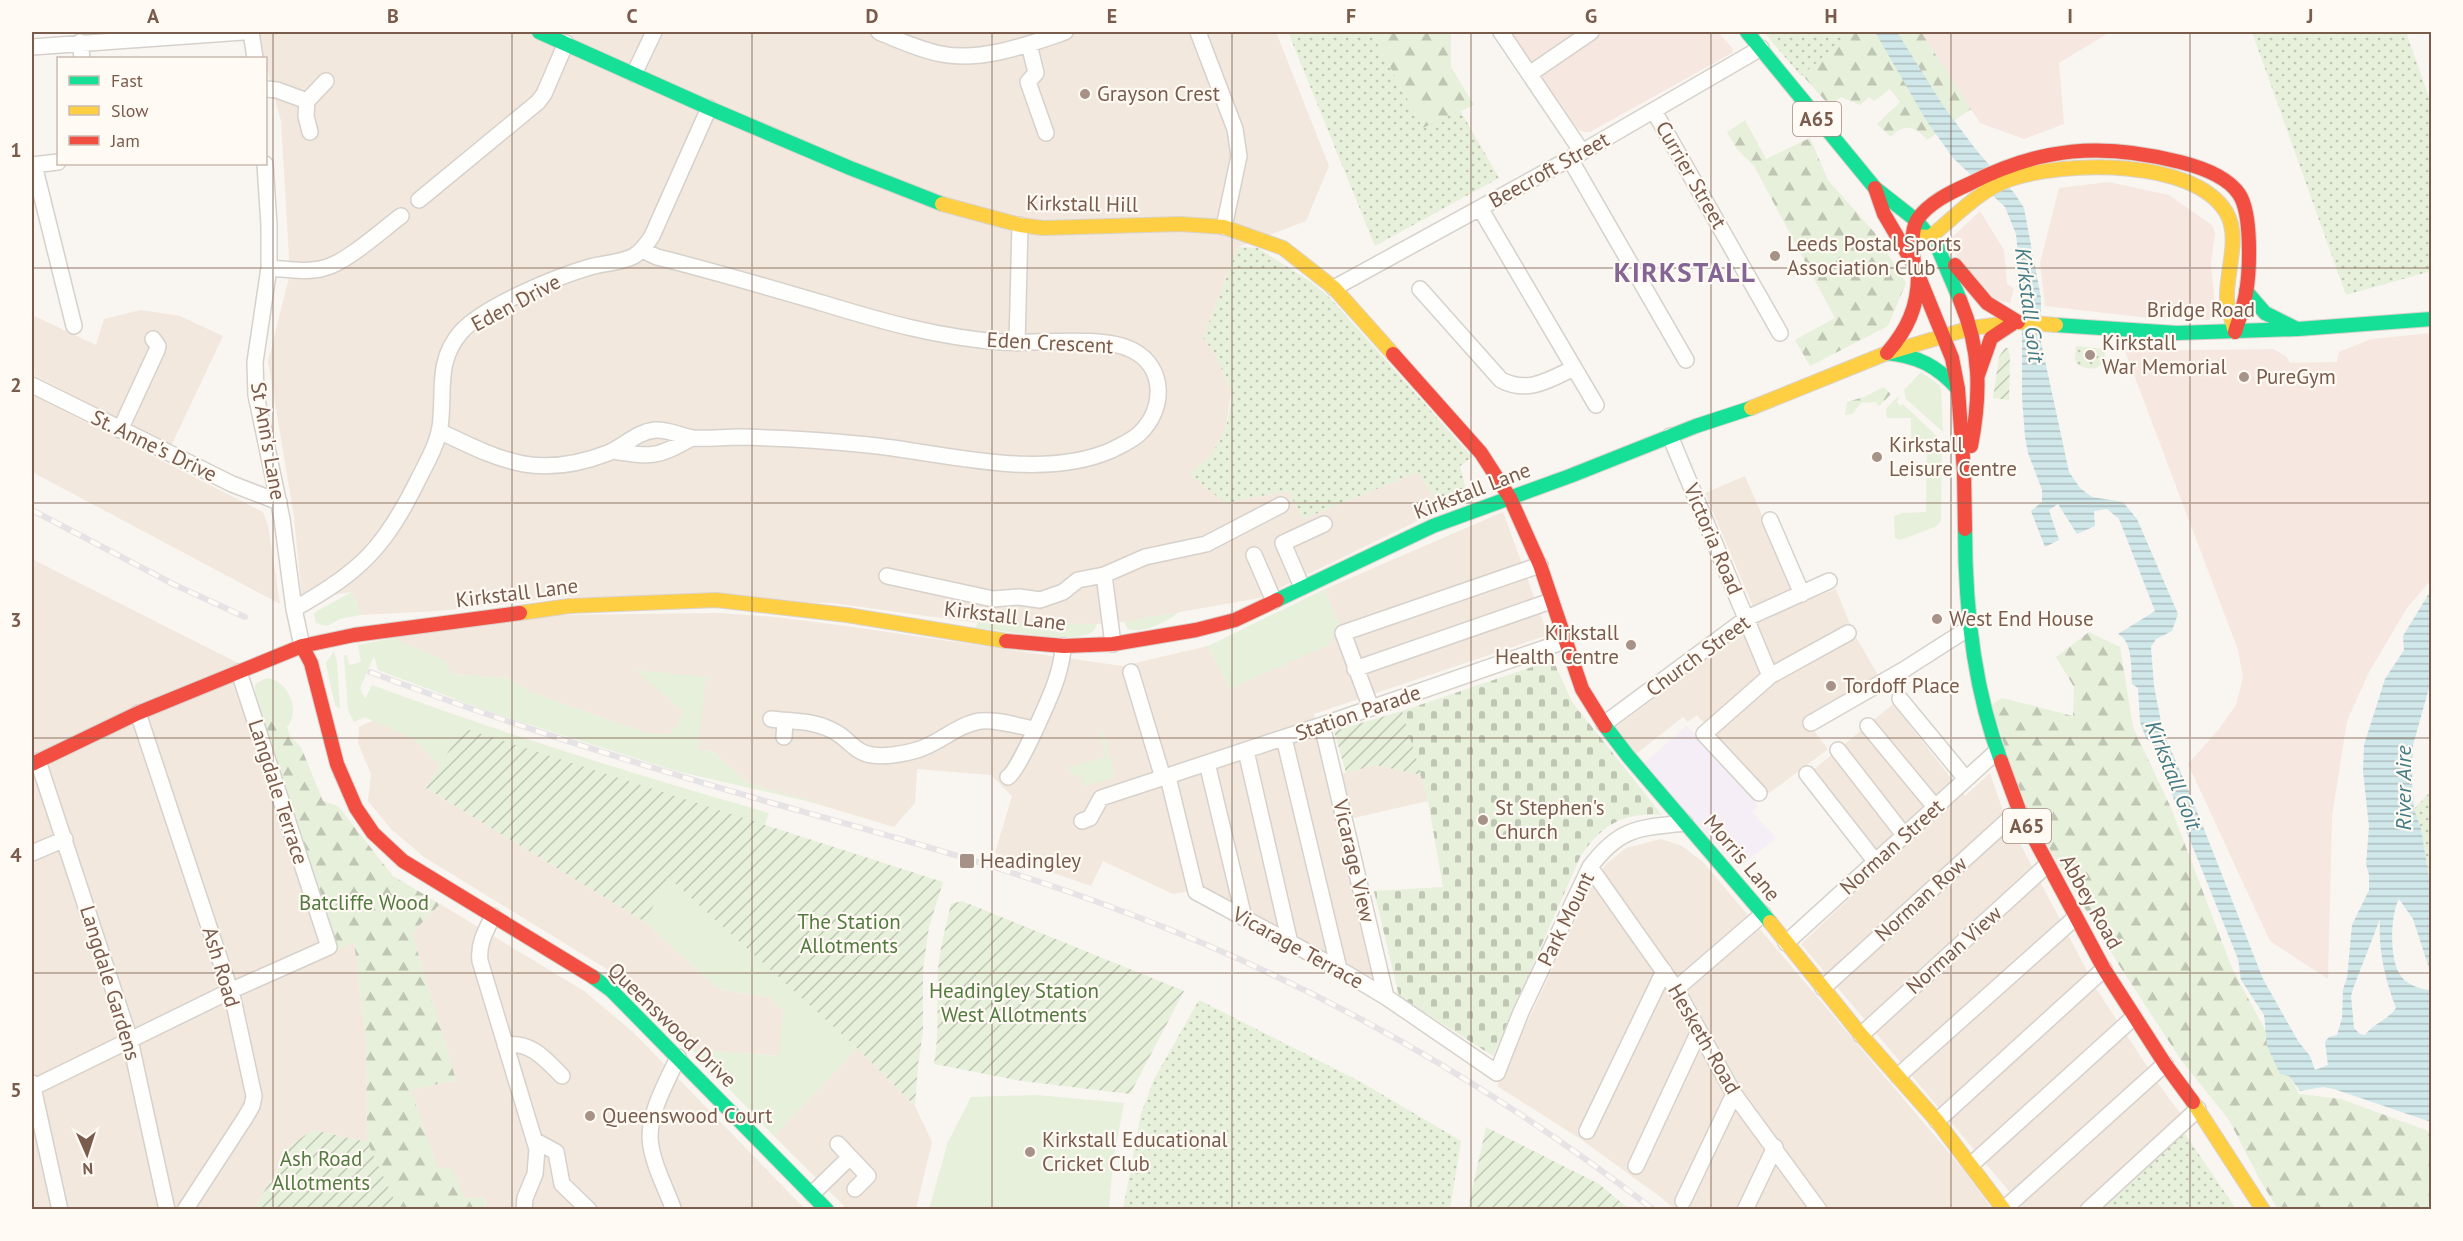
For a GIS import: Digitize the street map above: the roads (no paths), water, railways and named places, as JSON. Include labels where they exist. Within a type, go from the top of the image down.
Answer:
[{"type":"main road","name":"Kirkstall Hill","points":[[539,32],[708,108],[936,202],[1020,225],[1043,228],[1180,224],[1224,227],[1283,248],[1334,288],[1481,453],[1510,498]]},
{"type":"main road","name":"A65","points":[[1747,32],[1824,129],[1880,191],[1917,221],[1934,240],[1969,325]]},
{"type":"main road","points":[[1887,353],[1912,320],[1919,290],[1913,236],[1917,221],[1936,202],[2000,169],[2059,151],[2086,147],[2149,153],[2197,167],[2227,184],[2239,194],[2244,205],[2248,243],[2246,291],[2235,332]]},
{"type":"main road","points":[[1934,240],[1982,195],[2011,180],[2036,174],[2091,167],[2175,176],[2220,202],[2228,215],[2231,252],[2227,299],[2235,332]]},
{"type":"main road","points":[[2188,182],[2197,167]]},
{"type":"main road","name":"A65","points":[[1880,191],[1884,214],[1916,270],[1945,337]]},
{"type":"main road","points":[[1880,191],[1914,203],[1936,202]]},
{"type":"main road","points":[[1884,214],[1896,227],[1913,236],[1934,240],[1987,303],[2018,322]]},
{"type":"main road","points":[[2246,291],[2265,313],[2298,329]]},
{"type":"main road","name":"Bridge Road","points":[[1945,337],[1969,325],[2018,322],[2155,333],[2298,329],[2432,319]]},
{"type":"main road","points":[[1978,375],[1991,338],[2002,329],[2018,322]]},
{"type":"main road","name":"Abbey Road","points":[[1964,472],[1970,454],[1978,410],[1978,375],[1969,325]]},
{"type":"main road","name":"Abbey Road","points":[[1945,337],[1958,389],[1964,472],[1964,549],[1969,628],[1975,673],[1997,751],[2019,810],[2104,969],[2263,1209]]},
{"type":"main road","name":"Kirkstall Lane","points":[[35,763],[138,713],[302,646],[354,635],[569,606],[716,600],[847,615],[1021,643],[1064,646],[1113,644],[1215,625],[1234,620],[1433,526],[1758,405],[1887,353],[1945,337]]},
{"type":"main road","points":[[1887,353],[1910,355],[1929,362],[1945,374],[1958,389]]},
{"type":"main road","name":"Morris Lane","points":[[1510,498],[1540,565],[1582,689],[1604,724],[1861,1035],[1936,1120],[1972,1164],[2004,1209]]},
{"type":"main road","points":[[302,646],[299,671],[303,688]]},
{"type":"main road","name":"Queenswood Drive","points":[[302,646],[311,663],[337,764],[356,808],[373,833],[403,861],[611,990],[827,1209]]},
{"type":"main road","name":"Queenswood Drive","points":[[312,721],[328,772],[342,797],[356,808]]},
{"type":"street","points":[[32,47],[243,32]]},
{"type":"street","points":[[251,32],[255,57]]},
{"type":"street","points":[[634,74],[654,32]]},
{"type":"street","points":[[879,32],[943,54],[978,54],[1029,44],[1065,32]]},
{"type":"street","points":[[1198,32],[1235,129],[1239,156],[1224,227]]},
{"type":"street","points":[[1502,32],[1532,73],[1686,360]]},
{"type":"street","points":[[1532,73],[1591,32]]},
{"type":"street","points":[[80,42],[82,57]]},
{"type":"street","points":[[419,200],[538,102],[544,94],[566,43]]},
{"type":"street","points":[[1029,44],[1036,73],[1028,82],[1047,133]]},
{"type":"street","name":"Beecroft Street","points":[[1334,288],[1576,155],[1761,48]]},
{"type":"street","points":[[310,132],[306,116],[306,101],[326,81]]},
{"type":"street","points":[[267,89],[277,90],[306,101]]},
{"type":"street","points":[[642,250],[652,236],[708,108]]},
{"type":"street","name":"Currier Street","points":[[1654,111],[1780,333]]},
{"type":"street","points":[[57,162],[33,165],[74,326]]},
{"type":"street","name":"St Ann's Lane","points":[[265,165],[269,225],[268,268],[255,362],[256,395],[279,502],[294,609],[302,646]]},
{"type":"street","points":[[1480,208],[1596,405]]},
{"type":"street","points":[[268,268],[296,270],[324,268],[339,261],[401,216]]},
{"type":"street","points":[[1017,343],[1020,225]]},
{"type":"street","name":"Eden Crescent","points":[[439,431],[494,457],[521,465],[554,467],[612,451],[637,435],[654,430],[668,431],[692,438],[742,437],[860,444],[968,460],[1040,464],[1102,454],[1129,442],[1148,424],[1156,405],[1158,378],[1152,366],[1134,351],[1120,345],[1099,342],[982,341],[915,330],[657,257],[642,250]]},
{"type":"street","name":"Eden Drive","points":[[294,609],[347,578],[378,547],[408,500],[434,447],[439,431],[443,369],[453,343],[462,332],[493,310],[552,281],[590,267],[625,259],[642,250]]},
{"type":"street","points":[[1420,289],[1501,380],[1509,384],[1531,387],[1574,368]]},
{"type":"street","points":[[120,430],[157,350],[158,346],[153,339]]},
{"type":"street","name":"St. Anne's Drive","points":[[32,385],[232,484],[279,502]]},
{"type":"street","name":"Victoria Road","points":[[1670,436],[1770,676]]},
{"type":"street","name":"Eden Crescent","points":[[612,451],[649,456],[661,454],[692,438]]},
{"type":"street","points":[[888,576],[993,599],[1019,597],[1040,600],[1063,592],[1078,580],[1104,575],[1145,557],[1206,544],[1281,506]]},
{"type":"street","points":[[1770,520],[1802,594]]},
{"type":"street","points":[[1302,588],[1283,543],[1324,524]]},
{"type":"street","points":[[1254,555],[1274,601]]},
{"type":"street","points":[[1371,708],[1343,633],[1540,565]]},
{"type":"street","points":[[1104,575],[1113,644]]},
{"type":"street","name":"Church Street","points":[[1604,724],[1747,618],[1829,581]]},
{"type":"street","points":[[1355,669],[1551,601]]},
{"type":"street","points":[[1811,723],[1905,669],[1969,628]]},
{"type":"street","points":[[1759,793],[1704,734],[1770,676],[1848,633]]},
{"type":"street","name":"Station Parade","points":[[1082,821],[1090,818],[1101,798],[1323,725],[1565,641]]},
{"type":"street","points":[[1008,777],[1014,774],[1022,760],[1058,674],[1064,646]]},
{"type":"street","name":"Langdale Terrace","points":[[230,991],[329,947],[239,672]]},
{"type":"street","name":"Vicarage Terrace","points":[[1131,672],[1160,779],[1196,892],[1386,997],[1497,1073]]},
{"type":"street","points":[[1900,699],[1966,779]]},
{"type":"street","name":"Ash Road","points":[[138,713],[230,991],[254,1096],[248,1112],[185,1209]]},
{"type":"street","points":[[784,737],[778,720],[796,719],[815,723],[839,734],[852,748],[870,755],[918,750],[958,729],[982,721],[1034,729]]},
{"type":"street","name":"Vicarage View","points":[[1323,725],[1386,997]]},
{"type":"street","points":[[1868,726],[1935,807]]},
{"type":"street","points":[[1284,738],[1339,969]]},
{"type":"street","points":[[1838,750],[1904,835]]},
{"type":"street","points":[[1246,751],[1290,943]]},
{"type":"street","name":"Norman Street","points":[[1786,943],[1997,751]]},
{"type":"street","name":"Langdale Gardens","points":[[35,763],[65,839],[130,1040],[167,1209]]},
{"type":"street","points":[[1208,763],[1244,918]]},
{"type":"street","points":[[1807,774],[1875,861]]},
{"type":"street","name":"Norman Row","points":[[1823,988],[2019,810]]},
{"type":"street","name":"Park Mount","points":[[1497,1073],[1521,1012],[1590,867],[1608,845],[1623,834],[1642,827],[1685,824]]},
{"type":"street","points":[[32,854],[65,839]]},
{"type":"street","name":"Norman View","points":[[1861,1035],[2047,865]]},
{"type":"street","name":"Hesketh Road","points":[[1590,867],[1676,989],[1734,1094],[1774,1147],[1814,1207]]},
{"type":"street","points":[[1676,989],[1763,914]]},
{"type":"street","points":[[493,916],[479,950],[534,1140],[537,1163],[531,1187],[525,1198],[524,1209]]},
{"type":"street","points":[[1898,1076],[2075,918]]},
{"type":"street","points":[[1936,1120],[2104,969]]},
{"type":"street","points":[[1587,1131],[1664,971]]},
{"type":"street","points":[[60,1209],[32,1087],[230,991]]},
{"type":"street","points":[[1972,1164],[2134,1017]]},
{"type":"street","points":[[1636,1166],[1699,1031]]},
{"type":"street","points":[[506,1045],[517,1043],[537,1051],[561,1076]]},
{"type":"street","points":[[673,1208],[657,1166],[650,1136],[657,1105],[678,1058]]},
{"type":"street","points":[[2004,1209],[2165,1064]]},
{"type":"street","points":[[1683,1201],[1734,1094]]},
{"type":"street","points":[[2088,1209],[2198,1109]]},
{"type":"street","points":[[534,1140],[556,1152],[562,1184],[589,1209]]},
{"type":"street","points":[[838,1144],[868,1176],[855,1189]]},
{"type":"street","points":[[1744,1209],[1774,1147]]},
{"type":"street","points":[[812,1194],[850,1157]]},
{"type":"water","points":[[1875,32],[1897,32],[1944,107],[2024,208],[2041,298],[2041,342],[2069,472],[2080,488],[2092,497],[2123,502],[2137,519],[2178,614],[2172,631],[2156,639],[2151,647],[2154,686],[2163,732],[2191,796],[2263,979],[2298,1041],[2310,1056],[2315,1070],[2328,1065],[2325,1042],[2329,1037],[2337,1035],[2342,1018],[2343,989],[2347,978],[2352,925],[2369,890],[2366,864],[2369,827],[2363,771],[2364,745],[2385,679],[2404,650],[2403,636],[2431,590],[2431,681],[2413,745],[2412,781],[2414,809],[2421,829],[2431,890],[2431,974],[2413,919],[2399,899],[2394,916],[2392,938],[2394,960],[2401,976],[2418,988],[2430,990],[2431,987],[2431,1122],[2334,1089],[2323,1087],[2300,1091],[2289,1076],[2280,1074],[2267,1046],[2264,1015],[2241,980],[2238,959],[2175,803],[2156,747],[2146,738],[2140,722],[2138,688],[2132,684],[2129,649],[2118,634],[2155,611],[2119,519],[2107,509],[2094,511],[2095,526],[2077,534],[2058,504],[2049,510],[2059,540],[2045,547],[2031,511],[2042,502],[2042,490],[2028,453],[2025,437],[2022,397],[2022,293],[2016,234],[2005,207],[1953,158],[1926,120]],"holes":[[[2380,919],[2383,964],[2396,1008],[2365,1035],[2360,1034],[2354,1028],[2351,996]]]},
{"type":"railway","points":[[32,510],[175,585],[245,617]]},
{"type":"railway","points":[[370,672],[469,708],[620,758],[955,855],[1045,884],[1205,944],[1340,1008],[1470,1082],[1594,1165],[1654,1210]]},
{"type":"place","name":"Grayson Crest","points":[[1085,94]]},
{"type":"place","name":"Leeds Postal Sports Association Club","points":[[1775,256]]},
{"type":"place","name":"Kirkstall War Memorial","points":[[2090,355]]},
{"type":"place","name":"PureGym","points":[[2244,377]]},
{"type":"place","name":"Kirkstall Leisure Centre","points":[[1877,457]]},
{"type":"place","name":"West End House","points":[[1937,619]]},
{"type":"place","name":"Kirkstall Health Centre","points":[[1631,645]]},
{"type":"place","name":"Tordoff Place","points":[[1831,686]]},
{"type":"place","name":"St Stephen's Church","points":[[1483,820]]},
{"type":"place","name":"Headingley","points":[[967,861]]},
{"type":"place","name":"Queenswood Court","points":[[590,1116]]},
{"type":"place","name":"Kirkstall Educational Cricket Club","points":[[1030,1152]]},
{"type":"district","name":"KIRKSTALL","points":[[1685,273]]},
{"type":"water label","name":"Kirkstall Goit","points":[[2030,305]]},
{"type":"water label","name":"Kirkstall Goit","points":[[2174,775]]},
{"type":"water label","name":"River Aire","points":[[2403,788]]},
{"type":"park label","name":"Batcliffe Wood","points":[[364,903]]},
{"type":"park label","name":"The Station Allotments","points":[[849,934]]},
{"type":"park label","name":"Headingley Station West Allotments","points":[[1014,1003]]},
{"type":"park label","name":"Ash Road Allotments","points":[[321,1171]]}]
